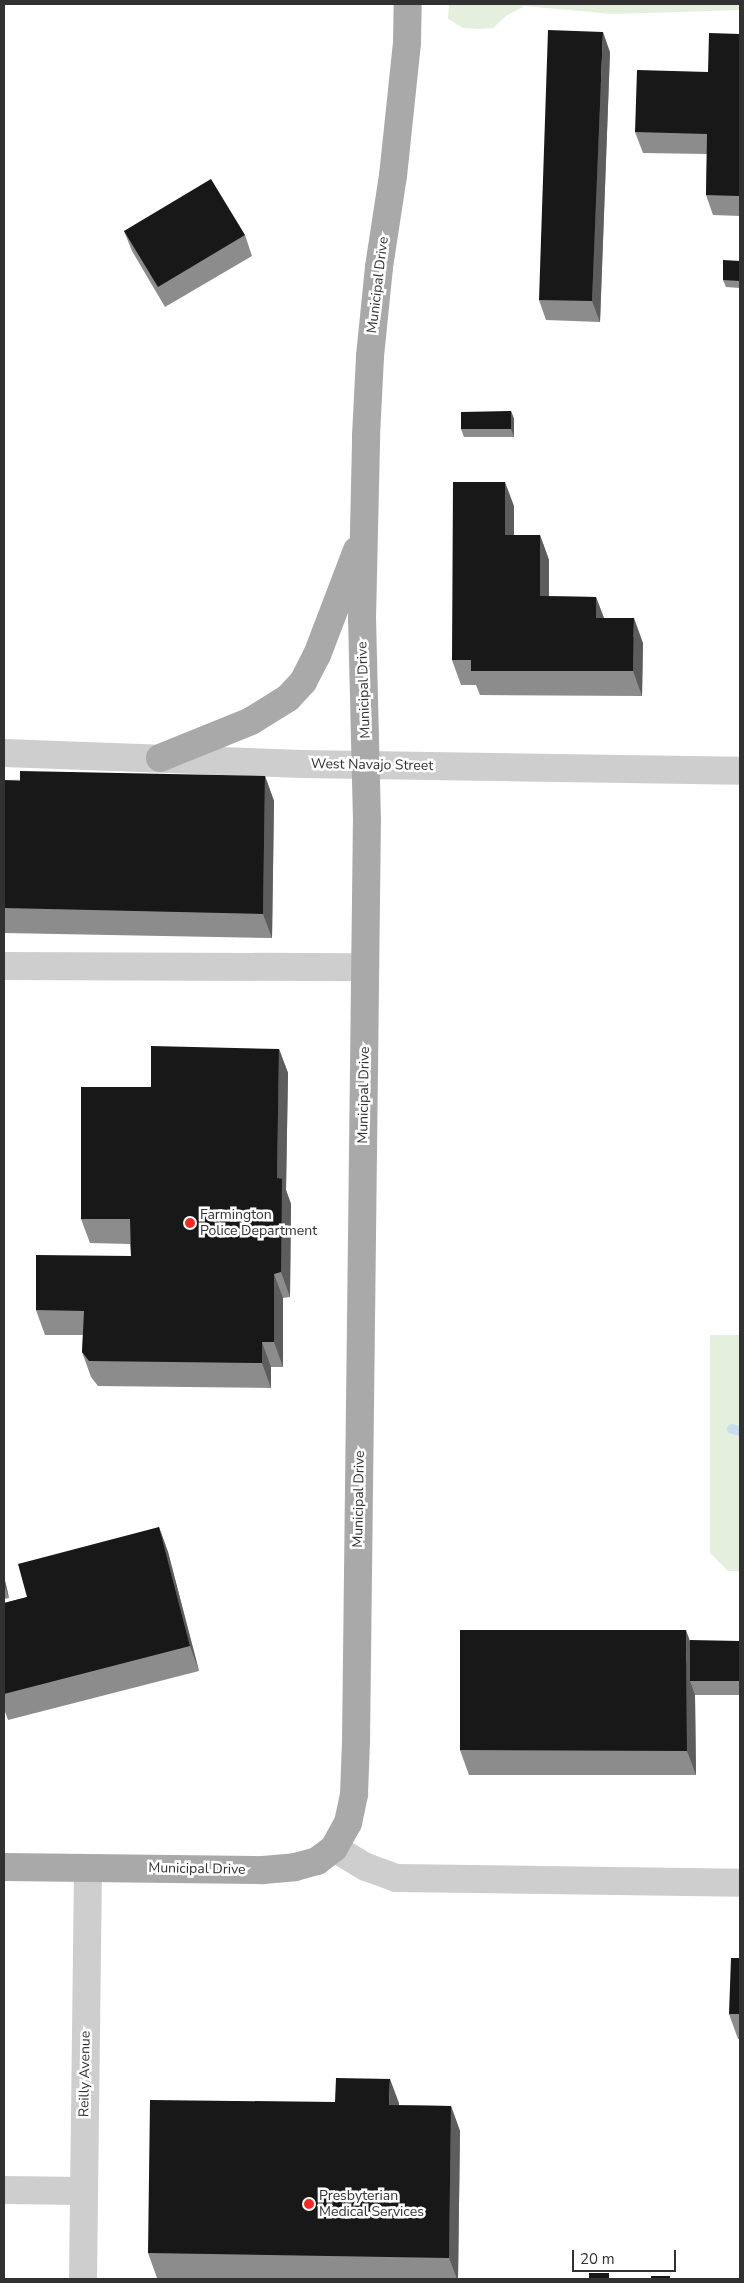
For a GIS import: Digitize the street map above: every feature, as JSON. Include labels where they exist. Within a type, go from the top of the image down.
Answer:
[{"type":"main road","name":"Municipal Drive","points":[[4,1867],[262,1870],[295,1867],[317,1861],[334,1848],[348,1823],[354,1794],[356,1742],[366,967],[366,765],[362,619],[363,532],[370,356],[394,166],[407,43],[408,4]]},
{"type":"main road","points":[[160,758],[251,722],[288,698],[303,682],[318,655],[363,532]]},
{"type":"street","name":"West Navajo Street","points":[[4,753],[366,765],[740,771]]},
{"type":"street","points":[[5,968],[366,967]]},
{"type":"street","points":[[334,1848],[366,1867],[396,1878],[740,1884]]},
{"type":"street","name":"Reilly Avenue","points":[[84,2279],[88,1868]]},
{"type":"street","points":[[4,2190],[84,2191]]},
{"type":"green space","points":[[449,4],[740,4],[740,10],[612,14],[524,6],[506,16],[493,28],[478,29],[463,28],[448,19]]},
{"type":"green space","points":[[710,1335],[740,1335],[740,1571],[728,1571],[710,1553]]},
{"type":"building","points":[[548,30],[603,32],[592,301],[539,300]]},
{"type":"building","points":[[709,33],[740,34],[739,196],[706,195],[707,134],[635,132],[637,70],[708,72]]},
{"type":"building","points":[[211,179],[245,235],[158,287],[124,231]]},
{"type":"building","points":[[723,260],[740,261],[740,281],[723,280]]},
{"type":"building","points":[[511,411],[511,429],[461,429],[461,412]]},
{"type":"building","points":[[453,482],[505,482],[505,535],[540,535],[540,596],[596,597],[596,618],[634,618],[633,671],[471,671],[471,660],[452,660]]},
{"type":"building","points":[[20,771],[265,776],[263,914],[4,908],[4,780],[20,781]]},
{"type":"building","name":"Farmington Police Department","points":[[151,1046],[279,1049],[277,1178],[282,1179],[281,1272],[274,1274],[274,1342],[262,1342],[262,1363],[89,1361],[82,1352],[84,1311],[36,1310],[36,1255],[131,1256],[130,1219],[81,1219],[81,1087],[151,1087]]},
{"type":"building","points":[[159,1527],[190,1646],[4,1694],[4,1603],[27,1597],[18,1564]]},
{"type":"building","points":[[460,1630],[686,1630],[687,1751],[460,1750]]},
{"type":"building","points":[[690,1640],[740,1641],[740,1681],[690,1681]]},
{"type":"building","points":[[731,1958],[740,1958],[740,2014],[729,2014]]},
{"type":"building","name":"Presbyterian Medical Services","points":[[336,2078],[390,2079],[389,2105],[451,2106],[449,2258],[148,2253],[150,2100],[335,2102]]},
{"type":"building","points":[[589,2273],[609,2273],[609,2279],[589,2279]]},
{"type":"building","points":[[651,2276],[670,2276],[670,2279],[651,2279]]},
{"type":"waterway","points":[[732,1429],[740,1431]]},
{"type":"place","name":"Farmington Police Department","points":[[190,1223]]},
{"type":"place","name":"Presbyterian Medical Services","points":[[309,2204]]}]
